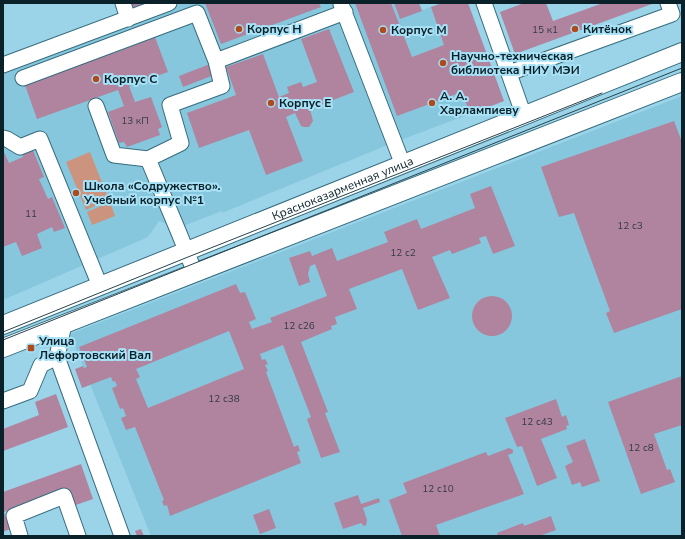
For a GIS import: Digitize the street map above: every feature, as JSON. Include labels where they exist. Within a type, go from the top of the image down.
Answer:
[{"type":"main road","name":"Красноказарменная улица","points":[[4,321],[100,286],[186,252],[682,52]]},
{"type":"main road","name":"Красноказарменная улица","points":[[3,348],[682,82]]},
{"type":"lane","points":[[123,3],[128,18]]},
{"type":"lane","points":[[3,64],[169,3]]},
{"type":"lane","points":[[484,3],[524,116]]},
{"type":"lane","points":[[509,73],[672,14],[668,3]]},
{"type":"lane","points":[[216,61],[343,8],[403,165]]},
{"type":"lane","points":[[23,78],[197,13],[216,61],[222,86],[170,105],[181,143],[148,159],[114,156],[96,106]]},
{"type":"lane","points":[[3,138],[20,147],[40,139],[100,286]]},
{"type":"lane","points":[[148,159],[195,273]]},
{"type":"lane","points":[[64,324],[57,357],[122,536]]},
{"type":"lane","points":[[3,401],[30,391],[40,365],[57,357]]},
{"type":"lane","points":[[20,536],[14,516],[64,496],[78,536]]},
{"type":"shaded area","points":[[181,3],[419,3],[422,10],[442,3],[468,3],[504,101],[385,146],[222,213],[222,211],[178,228],[159,221],[146,238],[3,300],[3,71]]},
{"type":"shaded area","points":[[682,96],[682,536],[151,536],[70,334]]},
{"type":"shaded area","points":[[90,152],[109,200],[86,210],[66,162]]},
{"type":"shaded area","points":[[110,202],[115,216],[92,225],[87,212]]},
{"type":"building","points":[[131,3],[147,3],[133,8]]},
{"type":"building","name":"Корпус Н","points":[[205,3],[319,3],[321,7],[221,44]]},
{"type":"building","name":"Научно-техническая библиотека НИУ МЭИ","points":[[355,3],[391,3],[412,57],[444,45],[431,7],[442,3],[468,3],[504,101],[470,114],[462,92],[397,116]]},
{"type":"building","points":[[394,3],[419,3],[422,11],[400,19]]},
{"type":"building","points":[[524,3],[546,3],[553,21],[603,3],[652,4],[515,54],[500,12]]},
{"type":"building","name":"Корпус Е","points":[[329,29],[354,92],[310,109],[313,121],[309,127],[301,126],[295,113],[286,117],[303,161],[266,175],[249,130],[199,148],[187,113],[236,95],[226,67],[263,54],[279,97],[289,93],[287,87],[301,82],[303,87],[317,82],[301,39]]},
{"type":"building","name":"Корпус С","points":[[155,37],[168,72],[129,86],[135,102],[151,97],[162,127],[158,129],[160,135],[127,147],[124,142],[119,143],[108,112],[124,106],[118,90],[37,119],[25,85],[101,57],[100,53],[112,49],[114,53]]},
{"type":"building","points":[[210,64],[214,75],[183,87],[179,76]]},
{"type":"building","points":[[674,121],[682,142],[682,309],[614,333],[606,313],[610,311],[574,213],[559,217],[541,167]]},
{"type":"building","points":[[32,148],[44,177],[39,179],[48,199],[52,197],[65,228],[54,232],[52,227],[37,234],[42,248],[22,256],[16,242],[3,247],[3,150],[9,163],[23,157],[22,152]]},
{"type":"building","points":[[491,186],[515,246],[493,254],[486,236],[479,238],[481,243],[452,254],[450,250],[432,257],[450,298],[418,310],[402,269],[349,289],[357,309],[335,317],[337,324],[331,326],[332,329],[301,342],[328,412],[325,413],[340,452],[321,458],[307,419],[311,417],[283,345],[260,354],[262,360],[265,359],[268,364],[265,365],[268,371],[266,372],[294,447],[298,445],[300,451],[297,452],[301,463],[170,516],[167,505],[164,506],[162,501],[164,500],[135,427],[126,430],[121,418],[126,416],[123,408],[120,409],[112,388],[117,386],[115,381],[113,382],[111,377],[82,388],[75,369],[83,366],[84,368],[87,367],[79,347],[236,284],[240,293],[245,292],[256,319],[249,322],[252,329],[272,322],[270,318],[327,296],[315,264],[310,266],[308,274],[310,282],[299,286],[289,258],[310,251],[312,256],[332,248],[337,261],[388,242],[384,232],[417,219],[421,229],[475,208],[470,194]],"holes":[[[229,331],[244,369],[148,408],[136,379],[140,377],[136,369]]]},
{"type":"building","points":[[492,296],[503,299],[509,305],[512,316],[509,327],[503,333],[492,336],[481,333],[475,327],[472,316],[475,305],[481,299]]},
{"type":"building","points":[[682,376],[682,425],[654,434],[667,470],[670,469],[675,482],[641,494],[608,402]]},
{"type":"building","points":[[56,394],[68,427],[3,451],[3,429],[39,415],[35,402]]},
{"type":"building","points":[[556,399],[562,417],[566,415],[569,425],[566,426],[567,429],[541,439],[557,478],[537,486],[522,446],[517,447],[505,418]]},
{"type":"building","points":[[585,439],[600,481],[582,487],[580,482],[572,485],[565,466],[573,462],[566,446]]},
{"type":"building","points":[[509,448],[513,450],[513,453],[508,455],[524,494],[436,525],[440,536],[402,536],[389,500],[407,493],[403,483],[486,452],[488,456]]},
{"type":"building","points":[[81,464],[93,499],[73,506],[68,491],[4,512],[10,529],[3,532],[3,492]]},
{"type":"building","points":[[358,495],[361,504],[379,498],[380,502],[363,508],[367,520],[366,525],[364,526],[361,523],[343,529],[334,503]]},
{"type":"building","points":[[269,509],[276,528],[260,534],[253,515]]},
{"type":"building","points":[[551,516],[556,530],[539,536],[498,536],[497,533],[523,523],[524,526]]},
{"type":"building","points":[[141,529],[144,536],[137,536],[135,531]]},
{"type":"tram line","points":[[3,340],[682,68]]},
{"type":"tram line","points":[[3,332],[602,93]]},
{"type":"place","name":"Корпус Н","points":[[239,29]]},
{"type":"place","name":"Китёнок","points":[[575,29]]},
{"type":"place","name":"Корпус М","points":[[383,30]]},
{"type":"place","name":"Научно-техническая библиотека НИУ МЭИ","points":[[443,63]]},
{"type":"place","name":"Корпус С","points":[[96,79]]},
{"type":"place","name":"Корпус Е","points":[[271,103]]},
{"type":"place","name":"А. А. Харлампиеву","points":[[432,103]]},
{"type":"place","name":"Школа «Содружество». Учебный корпус №1","points":[[76,193]]},
{"type":"place","name":"Улица Лефортовский Вал","points":[[31,348]]}]
